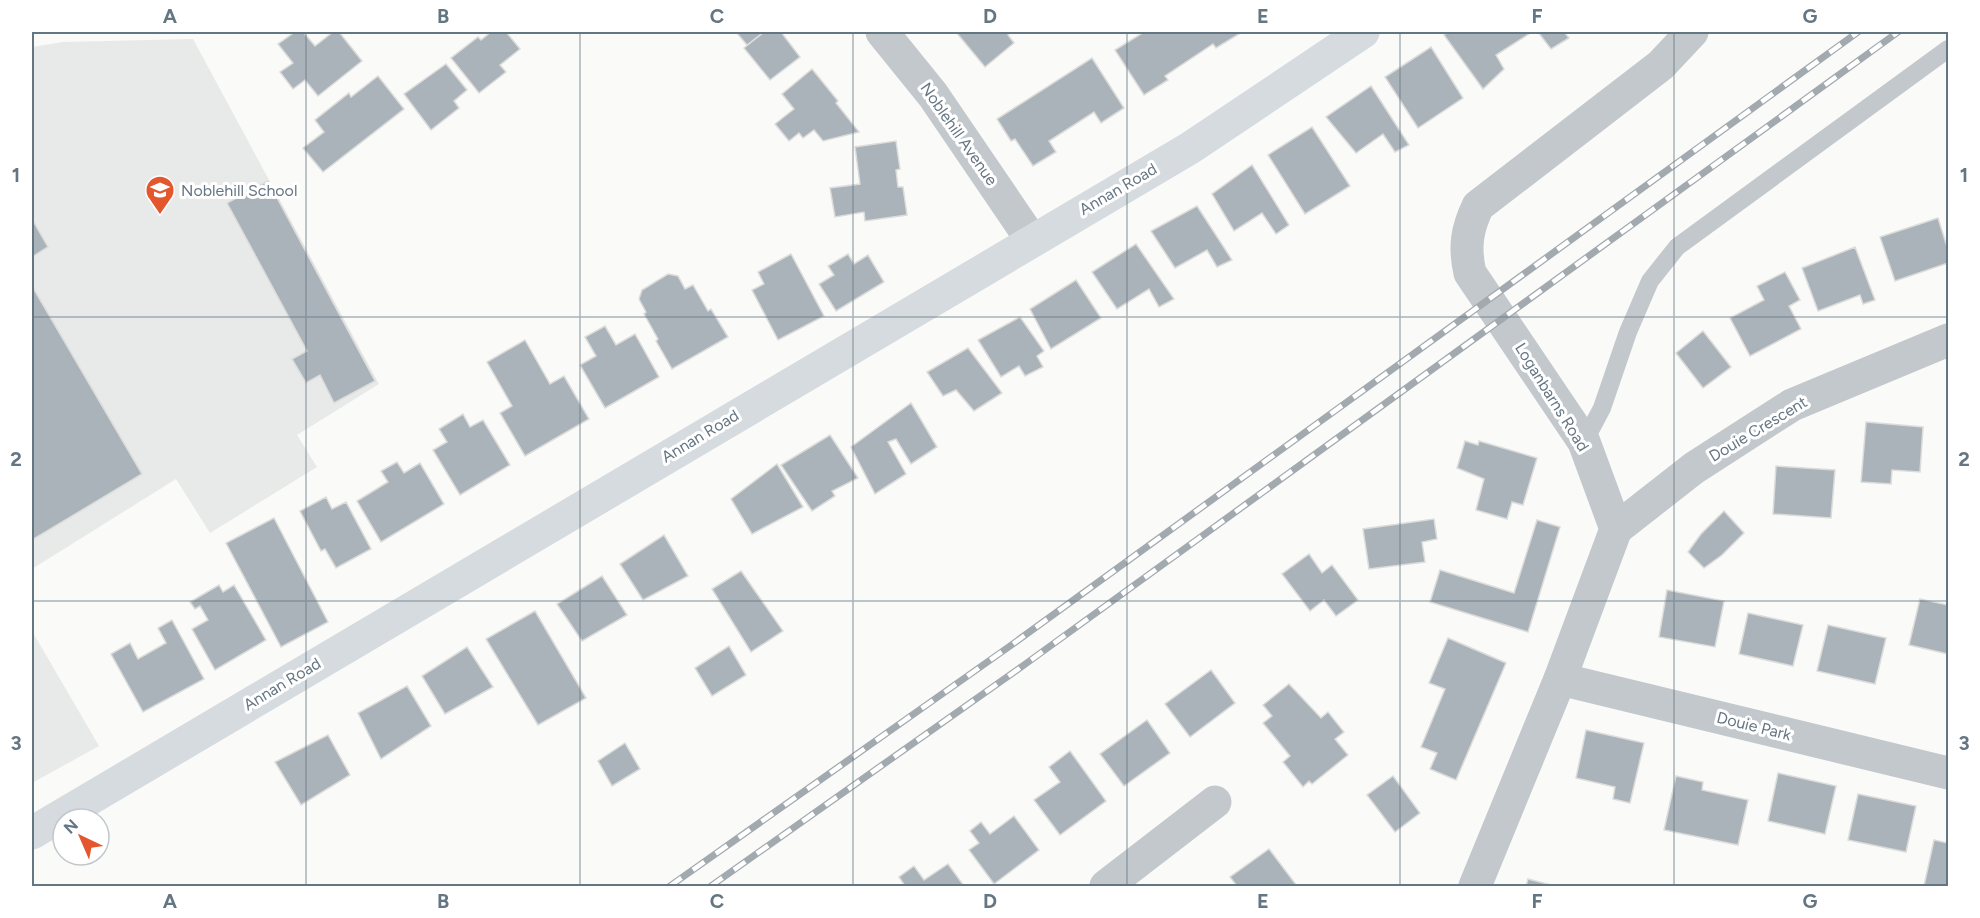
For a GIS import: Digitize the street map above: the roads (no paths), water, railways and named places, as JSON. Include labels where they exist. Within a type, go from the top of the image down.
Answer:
[{"type":"main road","name":"Annan Road","points":[[32,833],[1031,239],[1190,148],[1364,32]]},
{"type":"street","name":"Noblehill Avenue","points":[[882,32],[933,95],[1031,239]]},
{"type":"street","name":"Loganbarns Road","points":[[1616,529],[1584,442],[1470,273],[1465,252],[1468,226],[1478,206],[1661,65],[1692,32]]},
{"type":"street","name":"Douie Crescent","points":[[1616,529],[1694,468],[1792,405],[1948,340]]},
{"type":"street","points":[[1475,886],[1560,679],[1616,529]]},
{"type":"street","name":"Douie Park","points":[[1560,679],[1948,773]]},
{"type":"street","points":[[1119,883],[1215,802]]},
{"type":"lane","points":[[1584,442],[1602,408],[1628,332],[1650,281],[1677,247],[1948,49]]},
{"type":"railway","points":[[670,886],[1010,646],[1858,32]]},
{"type":"railway","points":[[711,886],[1024,665],[1898,32]]},
{"type":"place","name":"Noblehill School","points":[[160,216]]}]
